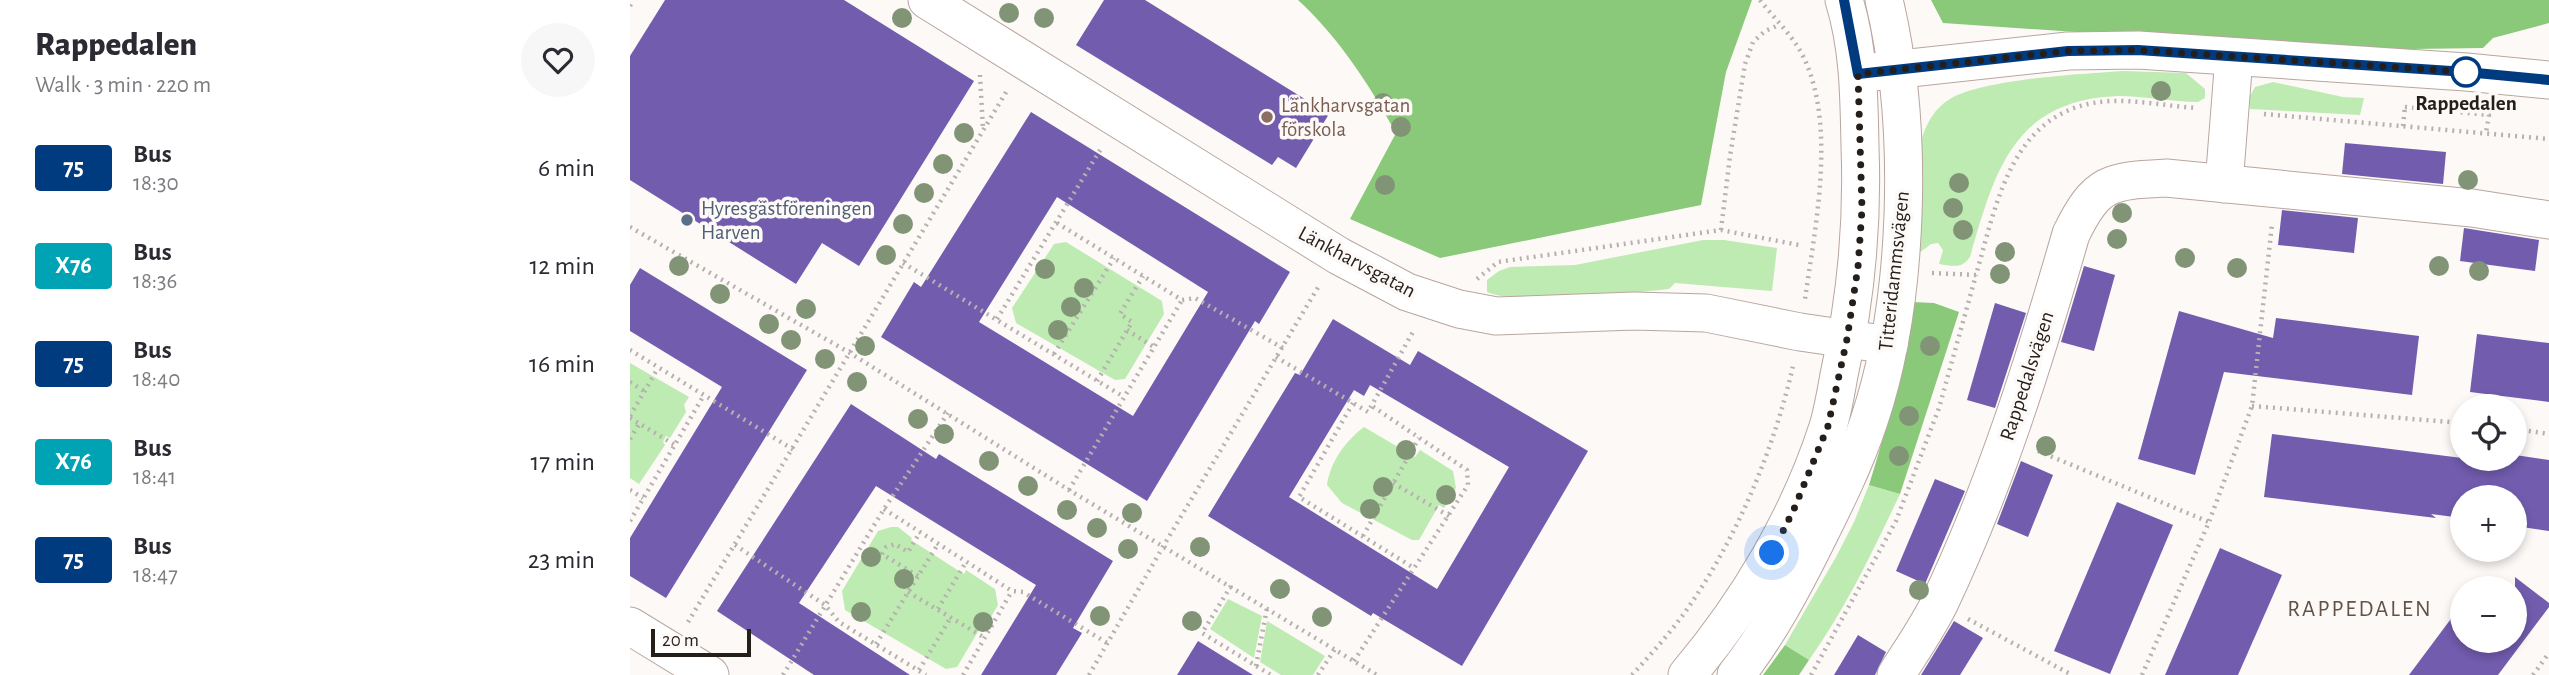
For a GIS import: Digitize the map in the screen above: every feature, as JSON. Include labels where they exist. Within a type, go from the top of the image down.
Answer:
[{"type":"street","name":"Länkharvsgatan","points":[[928,0],[1339,257],[1407,292],[1459,309],[1496,316],[1634,311],[1706,313],[1889,345]]},
{"type":"street","name":"Titteridammsvägen","points":[[1687,675],[1729,621],[1772,553],[1794,509],[1828,426],[1847,339],[1858,267],[1862,209],[1858,74],[1844,0]]},
{"type":"street","name":"Titteridammsvägen","points":[[1736,675],[1758,646],[1794,585],[1841,490],[1869,421],[1889,345],[1903,202],[1896,69],[1884,0]]},
{"type":"street","points":[[1858,74],[2068,51],[2138,50],[2549,80]]},
{"type":"street","points":[[2224,184],[2234,57]]},
{"type":"street","name":"Rappedalsvägen","points":[[1896,675],[1939,604],[2007,441],[2071,234],[2082,212],[2098,192],[2112,183],[2126,180],[2166,178],[2472,208],[2549,219]]},
{"type":"street","points":[[630,626],[710,675]]},
{"type":"path","points":[[630,6],[633,0]]},
{"type":"path","points":[[1721,230],[1745,64],[1753,42],[1779,25]]},
{"type":"path","points":[[670,651],[1027,62]]},
{"type":"path","points":[[2403,126],[2405,106],[2468,111],[2488,115],[2486,133]]},
{"type":"path","points":[[997,319],[1103,146],[1092,138]]},
{"type":"path","points":[[2142,675],[2209,522],[2252,406],[2276,188]]},
{"type":"path","points":[[1057,223],[1182,300],[1195,299],[1283,348]]},
{"type":"path","points":[[630,227],[850,353],[1069,490],[1377,675]]},
{"type":"path","points":[[1459,309],[1482,273],[1498,262],[1721,230],[1799,245]]},
{"type":"path","points":[[1089,675],[1308,303],[1339,257]]},
{"type":"path","points":[[1054,354],[1114,258]]},
{"type":"path","points":[[903,263],[1124,397]]},
{"type":"path","points":[[1811,675],[1896,521],[1939,408],[1976,275]]},
{"type":"path","points":[[1097,381],[1132,321],[1120,314],[1143,276]]},
{"type":"path","points":[[1069,490],[1182,300]]},
{"type":"path","points":[[1276,357],[1368,412],[1422,320]]},
{"type":"path","points":[[1127,330],[1154,347]]},
{"type":"path","points":[[630,351],[794,450]]},
{"type":"path","points":[[658,368],[630,417],[674,445]]},
{"type":"path","points":[[630,382],[644,391]]},
{"type":"path","points":[[630,521],[704,395]]},
{"type":"path","points":[[1353,403],[1299,497],[1414,568]]},
{"type":"path","points":[[1354,661],[1468,485],[1467,470],[1372,405]]},
{"type":"path","points":[[2252,406],[2450,422]]},
{"type":"path","points":[[783,675],[884,509],[948,413]]},
{"type":"path","points":[[630,439],[639,424]]},
{"type":"path","points":[[2527,431],[2549,434]]},
{"type":"path","points":[[1363,536],[1419,438]]},
{"type":"path","points":[[2007,441],[2209,522]]},
{"type":"path","points":[[1393,483],[1449,516]]},
{"type":"path","points":[[630,490],[643,498]]},
{"type":"path","points":[[884,509],[1012,591],[1023,592],[1107,643]]},
{"type":"path","points":[[919,576],[882,554],[886,547],[895,544],[908,552],[920,532]]},
{"type":"path","points":[[876,644],[938,544]]},
{"type":"path","points":[[734,545],[825,606],[839,622],[926,675]]},
{"type":"path","points":[[938,609],[967,562]]},
{"type":"path","points":[[1231,586],[1202,633],[1271,675]]},
{"type":"path","points":[[963,675],[1012,591]]},
{"type":"path","points":[[908,592],[985,638]]},
{"type":"path","points":[[1939,604],[2072,675]]},
{"type":"path","points":[[1255,666],[1267,608]]},
{"type":"path","points":[[919,671],[951,617]]},
{"type":"path","points":[[1318,675],[1335,649]]},
{"type":"path","points":[[2533,675],[2549,653]]},
{"type":"path","points":[[1365,675],[1366,668]]},
{"type":"green space","points":[[1298,0],[1752,0],[1726,72],[1701,205],[1440,258],[1350,219],[1396,133],[1352,62],[1327,30]]},
{"type":"green space","points":[[1931,0],[2549,0],[2549,23],[2493,38],[2483,48],[2344,50],[1943,23]]},
{"type":"green space","points":[[2123,71],[2186,73],[2205,89],[2205,98],[2198,102],[2118,96],[2083,100],[2055,111],[2032,126],[2014,145],[1989,196],[1967,261],[1957,266],[1939,264],[1943,250],[1938,243],[1931,244],[1915,256],[1922,138],[1929,121],[1940,107],[1965,92],[2008,82]]},
{"type":"green space","points":[[2273,82],[2343,97],[2364,98],[2360,115],[2250,109],[2250,96],[2255,87]]},
{"type":"green space","points":[[1703,240],[1724,240],[1777,248],[1772,291],[1675,283],[1669,289],[1575,297],[1523,298],[1487,292],[1487,280],[1510,267],[1575,265]]},
{"type":"green space","points":[[1066,242],[1162,301],[1164,314],[1125,379],[1115,380],[1016,323],[1012,308],[1054,244]]},
{"type":"green space","points":[[1913,302],[1934,303],[1959,312],[1900,494],[1869,485],[1895,394]]},
{"type":"green space","points":[[630,363],[689,397],[684,405],[686,412],[670,438],[666,436],[663,442],[665,445],[639,484],[630,478]]},
{"type":"green space","points":[[1364,427],[1415,457],[1420,450],[1453,471],[1456,488],[1444,508],[1439,505],[1419,540],[1412,540],[1342,503],[1327,485],[1331,469],[1340,453]]},
{"type":"green space","points":[[1869,485],[1900,494],[1847,600],[1809,660],[1785,645],[1836,557]]},
{"type":"green space","points":[[898,527],[912,538],[911,540],[959,571],[964,574],[966,570],[995,589],[998,605],[957,667],[946,669],[845,610],[842,591],[878,531]]},
{"type":"green space","points":[[1228,599],[1262,616],[1254,658],[1210,629]]},
{"type":"green space","points":[[1267,621],[1325,656],[1313,675],[1281,675],[1260,662]]},
{"type":"green space","points":[[1785,645],[1809,660],[1799,675],[1763,675]]},
{"type":"building","points":[[665,0],[844,0],[974,81],[859,266],[822,243],[796,284],[630,180],[630,56]]},
{"type":"building","points":[[1104,0],[1145,0],[1329,114],[1296,168],[1278,157],[1272,165],[1076,45]]},
{"type":"building","points":[[1031,112],[1290,272],[1259,324],[1255,321],[1147,501],[881,337],[914,282],[921,287]],"holes":[[[1057,197],[1208,292],[1133,416],[979,322]]]},
{"type":"building","points":[[2345,143],[2446,152],[2443,184],[2342,174]]},
{"type":"building","points":[[2282,210],[2358,218],[2354,253],[2278,245]]},
{"type":"building","points":[[2464,228],[2539,240],[2535,271],[2460,261]]},
{"type":"building","points":[[2084,266],[2115,275],[2094,351],[2061,342]]},
{"type":"building","points":[[640,268],[807,370],[666,598],[630,576],[630,538],[722,387],[630,331],[630,285]]},
{"type":"building","points":[[1995,303],[2026,313],[1995,408],[1967,400]]},
{"type":"building","points":[[2179,311],[2273,338],[2276,318],[2419,336],[2412,395],[2224,372],[2195,475],[2138,459]]},
{"type":"building","points":[[1333,319],[1410,365],[1418,351],[1588,451],[1462,666],[1373,613],[1371,616],[1208,516],[1295,373],[1300,375]],"holes":[[[1370,385],[1509,467],[1437,589],[1289,497],[1354,390],[1364,396]]]},
{"type":"building","points":[[2477,334],[2549,343],[2549,402],[2527,399],[2527,394],[2470,392]]},
{"type":"building","points":[[851,404],[936,459],[939,454],[1113,561],[1073,628],[1082,633],[1056,675],[981,675],[1036,585],[876,486],[799,603],[910,675],[814,675],[717,611]]},
{"type":"building","points":[[2272,434],[2450,456],[2450,471],[2527,471],[2527,457],[2549,460],[2549,531],[2527,528],[2527,485],[2450,485],[2450,516],[2431,514],[2436,518],[2264,497]]},
{"type":"building","points":[[2021,461],[2053,475],[2028,537],[1997,524]]},
{"type":"building","points":[[1935,479],[1965,491],[1925,584],[1896,571]]},
{"type":"building","points":[[2117,502],[2173,525],[2110,674],[2054,651]]},
{"type":"building","points":[[2220,548],[2282,575],[2238,675],[2165,675]]},
{"type":"building","points":[[2527,586],[2549,603],[2549,607],[2527,636]]},
{"type":"building","points":[[2450,620],[2450,653],[2514,653],[2498,675],[2409,675]]},
{"type":"building","points":[[1954,621],[1983,638],[1960,675],[1921,675]]},
{"type":"building","points":[[1858,635],[1886,652],[1875,675],[1834,675]]},
{"type":"building","points":[[1198,641],[1253,675],[1177,675]]},
{"type":"bus line","name":"75","points":[[1844,0],[1858,74],[2068,51],[2138,50],[2549,80]]},
{"type":"place","name":"Rappedalen","points":[[2466,72]]},
{"type":"place","name":"Länkharvsgatan förskola","points":[[1267,117]]},
{"type":"place","name":"Hyresgästföreningen Harven","points":[[687,220]]},
{"type":"district","name":"RAPPEDALEN","points":[[2360,609]]},
{"type":"route","points":[[1772,553],[1794,509],[1828,426],[1847,339],[1858,267],[1862,209],[1858,74],[2068,51],[2138,50],[2466,72]]}]
